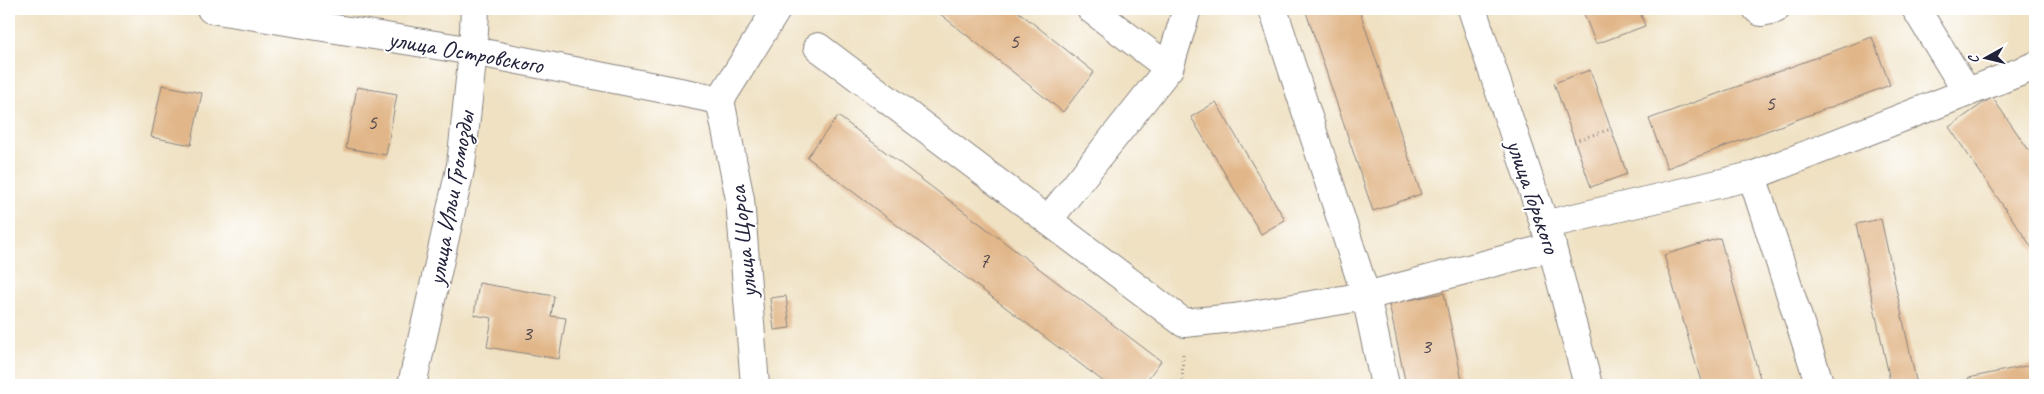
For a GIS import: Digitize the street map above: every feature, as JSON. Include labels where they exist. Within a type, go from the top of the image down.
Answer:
[{"type":"street","name":"улица Островского","points":[[211,9],[473,51],[720,100]]},
{"type":"street","name":"улица Ильи Громозды","points":[[412,385],[461,165],[473,51],[475,9]]},
{"type":"street","points":[[720,100],[777,9]]},
{"type":"street","points":[[1091,9],[1169,68]]},
{"type":"street","points":[[1048,220],[1169,68],[1187,9]]},
{"type":"street","points":[[1273,9],[1366,296],[1385,385]]},
{"type":"street","name":"улица Горького","points":[[1472,9],[1548,236],[1588,385]]},
{"type":"street","points":[[1757,9],[1761,12],[1775,9]]},
{"type":"street","points":[[1916,9],[1967,92]]},
{"type":"street","points":[[818,48],[1184,323],[1234,318],[1366,296],[1548,236],[1752,176],[2035,66]]},
{"type":"street","name":"улица Щорса","points":[[720,100],[740,199],[755,385]]},
{"type":"street","points":[[1752,176],[1820,385]]},
{"type":"path","points":[[1574,141],[1611,129]]},
{"type":"path","points":[[1182,385],[1184,323]]},
{"type":"building","points":[[934,9],[1015,9],[1094,72],[1063,112]]},
{"type":"building","points":[[1305,9],[1359,9],[1421,194],[1373,211]]},
{"type":"building","points":[[1582,9],[1639,9],[1645,26],[1596,44]]},
{"type":"building","points":[[1872,37],[1890,85],[1667,168],[1649,119]]},
{"type":"building","points":[[1590,70],[1627,174],[1591,187],[1554,83]]},
{"type":"building","points":[[162,85],[202,93],[191,145],[151,137]]},
{"type":"building","points":[[357,87],[397,94],[386,155],[346,148]]},
{"type":"building","points":[[1992,97],[2035,159],[2035,252],[1949,127]]},
{"type":"building","points":[[1216,102],[1285,220],[1261,234],[1191,117]]},
{"type":"building","points":[[838,116],[1161,361],[1143,385],[1108,385],[807,157]]},
{"type":"building","points":[[1881,219],[1917,385],[1891,385],[1856,224]]},
{"type":"building","points":[[1720,238],[1762,385],[1702,385],[1664,255]]},
{"type":"building","points":[[479,283],[554,296],[551,316],[566,318],[559,359],[487,347],[492,318],[474,315]]},
{"type":"building","points":[[1444,293],[1463,385],[1406,385],[1389,304]]},
{"type":"building","points":[[786,296],[790,328],[774,330],[770,298]]},
{"type":"building","points":[[2035,364],[2035,385],[1969,385],[1968,378]]}]
